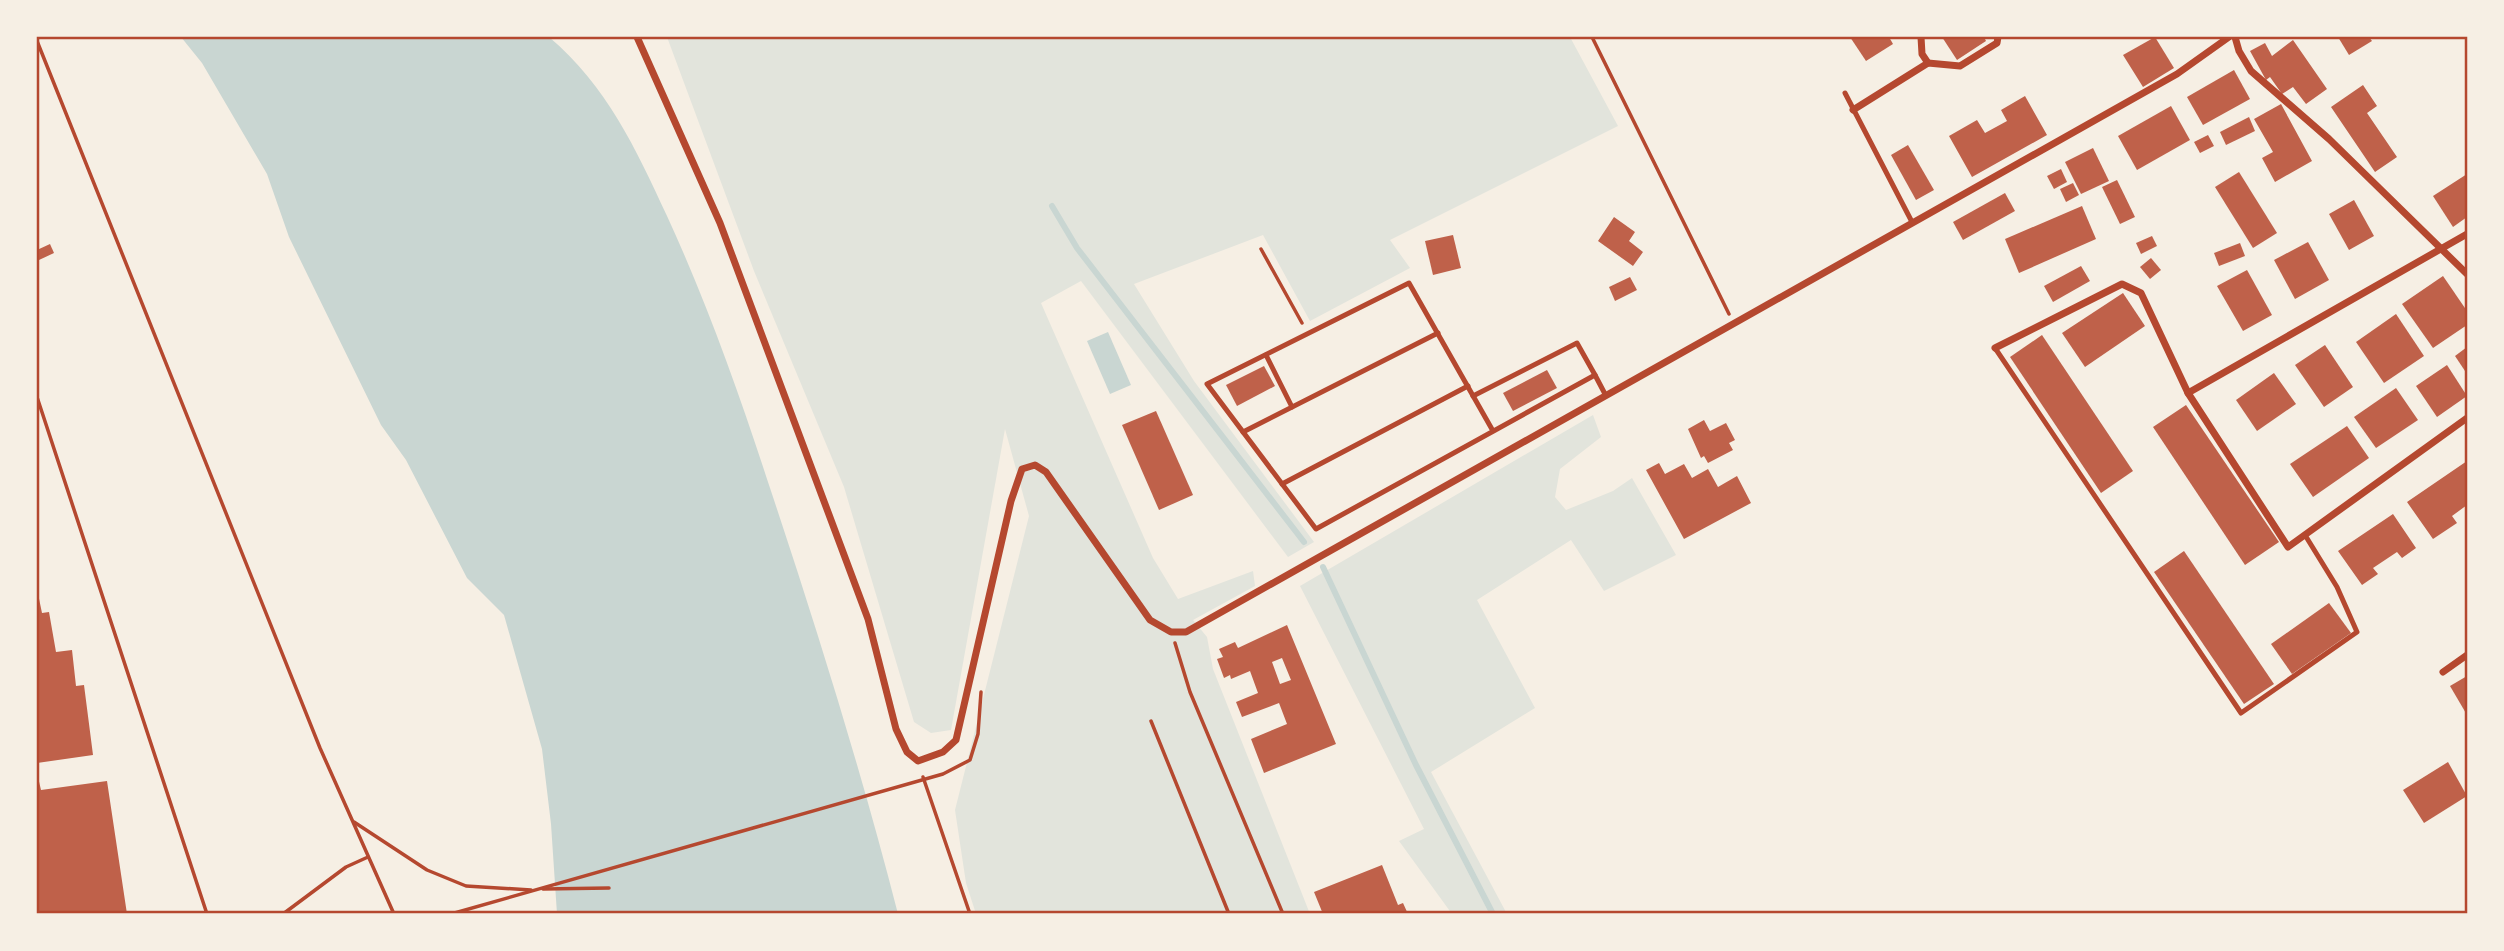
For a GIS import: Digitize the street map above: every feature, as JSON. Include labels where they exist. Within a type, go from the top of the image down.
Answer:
[{"type":"street","points":[[637,37],[720,223],[867,619],[896,729],[907,752],[918,761],[943,752],[956,740],[1011,500],[1022,468],[1035,465],[1046,472],[1136,604],[1150,620],[1171,632],[1186,632],[2177,74],[2229,37]]},
{"type":"street","points":[[1921,37],[1922,54],[1927,63]]},
{"type":"street","points":[[1853,110],[1927,63],[1960,66],[1997,43],[1998,37]]},
{"type":"street","points":[[2235,37],[2250,71],[2329,139],[2467,274]]},
{"type":"street","points":[[2188,393],[2467,234]]},
{"type":"street","points":[[1995,348],[2122,284],[2141,293],[2188,393],[2288,547],[2467,418]]},
{"type":"street","points":[[2443,672],[2467,655]]},
{"type":"lane","points":[[1844,93],[1912,222]]},
{"type":"lane","points":[[1493,431],[1409,283],[1207,384],[1316,529],[1595,375]]},
{"type":"lane","points":[[1243,432],[1437,333]]},
{"type":"lane","points":[[1473,396],[1577,343],[1605,394]]},
{"type":"lane","points":[[1995,348],[2241,713],[2357,632],[2337,587],[2305,535]]},
{"type":"lane","points":[[1266,355],[1292,407]]},
{"type":"lane","points":[[1282,484],[1468,386]]},
{"type":"path","points":[[1592,37],[1697,254],[1733,322]]},
{"type":"path","points":[[37,41],[284,658],[394,914]]},
{"type":"path","points":[[1261,249],[1308,333]]},
{"type":"path","points":[[37,397],[207,914]]},
{"type":"path","points":[[1171,632],[1190,692],[1283,914]]},
{"type":"path","points":[[1151,721],[1229,914]]},
{"type":"path","points":[[918,761],[970,914]]},
{"type":"path","points":[[451,914],[943,774]]},
{"type":"path","points":[[352,821],[427,870],[466,886],[503,891],[609,888]]},
{"type":"path","points":[[283,914],[346,867],[368,857]]},
{"type":"shaded area","points":[[181,37],[549,37],[588,76],[618,120],[644,167],[682,249],[723,351],[759,454],[854,753],[898,914],[557,914],[551,824],[542,749],[504,615],[467,578],[406,460],[381,425],[289,237],[267,174],[202,63]]},
{"type":"shaded area","points":[[667,37],[1570,37],[1618,126],[1390,240],[1410,268],[1310,321],[1263,235],[1134,284],[1194,381],[1314,542],[1288,557],[1081,281],[1041,303],[1153,558],[1178,599],[1253,571],[1255,586],[1193,620],[1207,637],[1213,669],[1310,914],[976,914],[966,883],[955,810],[1029,516],[1005,429],[951,730],[931,733],[914,722],[844,487],[754,271]]},
{"type":"shaded area","points":[[1108,332],[1131,385],[1110,394],[1087,341]]},
{"type":"shaded area","points":[[1593,415],[1601,437],[1560,469],[1555,497],[1566,510],[1613,491],[1632,478],[1676,555],[1604,591],[1571,540],[1477,600],[1535,708],[1431,772],[1507,914],[1452,914],[1399,841],[1424,829],[1300,586]]},
{"type":"building","points":[[1850,37],[1889,37],[1893,44],[1866,61]]},
{"type":"building","points":[[1942,37],[1984,37],[1986,41],[1957,60]]},
{"type":"building","points":[[2155,37],[2174,68],[2143,87],[2123,55]]},
{"type":"building","points":[[2338,37],[2369,37],[2372,41],[2349,55]]},
{"type":"building","points":[[2293,40],[2327,89],[2306,104],[2293,87],[2282,94],[2270,77],[2266,80],[2250,51],[2265,43],[2272,56]]},
{"type":"building","points":[[2234,70],[2250,99],[2203,125],[2187,97]]},
{"type":"building","points":[[2363,85],[2377,106],[2367,113],[2397,157],[2375,172],[2331,107]]},
{"type":"building","points":[[2025,96],[2047,135],[1972,177],[1949,136],[1977,120],[1985,133],[2007,121],[2001,110]]},
{"type":"building","points":[[2281,104],[2312,161],[2275,182],[2262,158],[2273,152],[2254,119]]},
{"type":"building","points":[[2171,106],[2190,140],[2137,170],[2118,136]]},
{"type":"building","points":[[2249,117],[2255,131],[2226,145],[2220,132]]},
{"type":"building","points":[[2208,135],[2214,146],[2200,153],[2194,142]]},
{"type":"building","points":[[1908,145],[1934,190],[1916,200],[1891,155]]},
{"type":"building","points":[[2093,148],[2109,181],[2081,194],[2065,162]]},
{"type":"building","points":[[2061,169],[2067,182],[2054,189],[2047,176]]},
{"type":"building","points":[[2239,172],[2277,233],[2253,248],[2215,187]]},
{"type":"building","points":[[2467,174],[2467,217],[2453,227],[2433,196]]},
{"type":"building","points":[[2117,180],[2135,217],[2120,224],[2102,187]]},
{"type":"building","points":[[2073,183],[2079,195],[2066,202],[2060,189]]},
{"type":"building","points":[[2005,193],[2015,211],[1963,240],[1953,222]]},
{"type":"building","points":[[2354,200],[2374,236],[2349,250],[2329,214]]},
{"type":"building","points":[[2082,206],[2096,239],[2019,273],[2005,239]]},
{"type":"building","points":[[1614,217],[1635,232],[1629,241],[1643,252],[1633,266],[1598,241]]},
{"type":"building","points":[[1453,235],[1461,268],[1433,275],[1425,241]]},
{"type":"building","points":[[2152,236],[2157,246],[2141,254],[2136,243]]},
{"type":"building","points":[[2308,242],[2329,280],[2295,299],[2274,260]]},
{"type":"building","points":[[2240,243],[2245,256],[2219,266],[2214,253]]},
{"type":"building","points":[[50,244],[54,253],[39,260],[37,250]]},
{"type":"building","points":[[2151,258],[2161,270],[2150,279],[2140,267]]},
{"type":"building","points":[[2081,266],[2090,281],[2053,302],[2044,286]]},
{"type":"building","points":[[2247,270],[2272,315],[2243,331],[2217,286]]},
{"type":"building","points":[[2443,276],[2467,311],[2467,325],[2433,348],[2402,304]]},
{"type":"building","points":[[1630,277],[1637,290],[1615,301],[1609,287]]},
{"type":"building","points":[[2123,293],[2145,326],[2085,367],[2062,333]]},
{"type":"building","points":[[2396,314],[2424,356],[2384,383],[2356,342]]},
{"type":"building","points":[[2042,335],[2133,471],[2101,493],[2010,357]]},
{"type":"building","points":[[2325,345],[2353,387],[2324,407],[2295,365]]},
{"type":"building","points":[[2467,347],[2467,374],[2455,356]]},
{"type":"building","points":[[2447,365],[2467,396],[2437,417],[2416,386]]},
{"type":"building","points":[[1264,366],[1275,386],[1237,406],[1226,385]]},
{"type":"building","points":[[1547,370],[1557,388],[1513,411],[1503,393]]},
{"type":"building","points":[[2274,373],[2296,404],[2257,431],[2236,400]]},
{"type":"building","points":[[2396,388],[2418,420],[2376,448],[2354,417]]},
{"type":"building","points":[[2186,405],[2279,542],[2245,565],[2153,427]]},
{"type":"building","points":[[1156,411],[1193,495],[1159,510],[1122,425]]},
{"type":"building","points":[[1704,420],[1710,431],[1726,423],[1735,440],[1729,443],[1733,450],[1708,463],[1704,456],[1701,458],[1688,429]]},
{"type":"building","points":[[2347,426],[2369,458],[2313,497],[2290,464]]},
{"type":"building","points":[[2467,461],[2467,505],[2452,516],[2457,523],[2433,539],[2407,502]]},
{"type":"building","points":[[1659,463],[1665,474],[1684,464],[1692,478],[1708,469],[1718,487],[1737,476],[1751,503],[1684,539],[1646,470]]},
{"type":"building","points":[[2393,514],[2416,548],[2402,558],[2397,552],[2373,568],[2378,574],[2362,585],[2338,551]]},
{"type":"building","points":[[2184,551],[2274,684],[2244,704],[2154,572]]},
{"type":"building","points":[[37,589],[42,613],[49,612],[56,652],[72,650],[76,686],[84,685],[93,755],[37,763]]},
{"type":"building","points":[[2329,603],[2351,633],[2292,674],[2271,644]]},
{"type":"building","points":[[1287,625],[1336,744],[1264,773],[1251,739],[1287,724],[1279,703],[1242,717],[1236,702],[1258,693],[1250,671],[1231,679],[1230,675],[1224,678],[1217,659],[1223,657],[1219,649],[1235,642],[1238,648]],"holes":[[[1282,658],[1291,680],[1280,684],[1272,662]]]},
{"type":"building","points":[[2467,676],[2467,715],[2450,686]]},
{"type":"building","points":[[2448,762],[2467,796],[2424,823],[2403,790]]},
{"type":"building","points":[[37,773],[41,790],[107,781],[127,914],[37,914]]},
{"type":"building","points":[[1382,865],[1398,905],[1403,903],[1408,914],[1323,914],[1314,892]]},
{"type":"waterway","points":[[1052,206],[1077,248],[1304,542]]},
{"type":"waterway","points":[[1323,567],[1416,765],[1493,914]]}]
